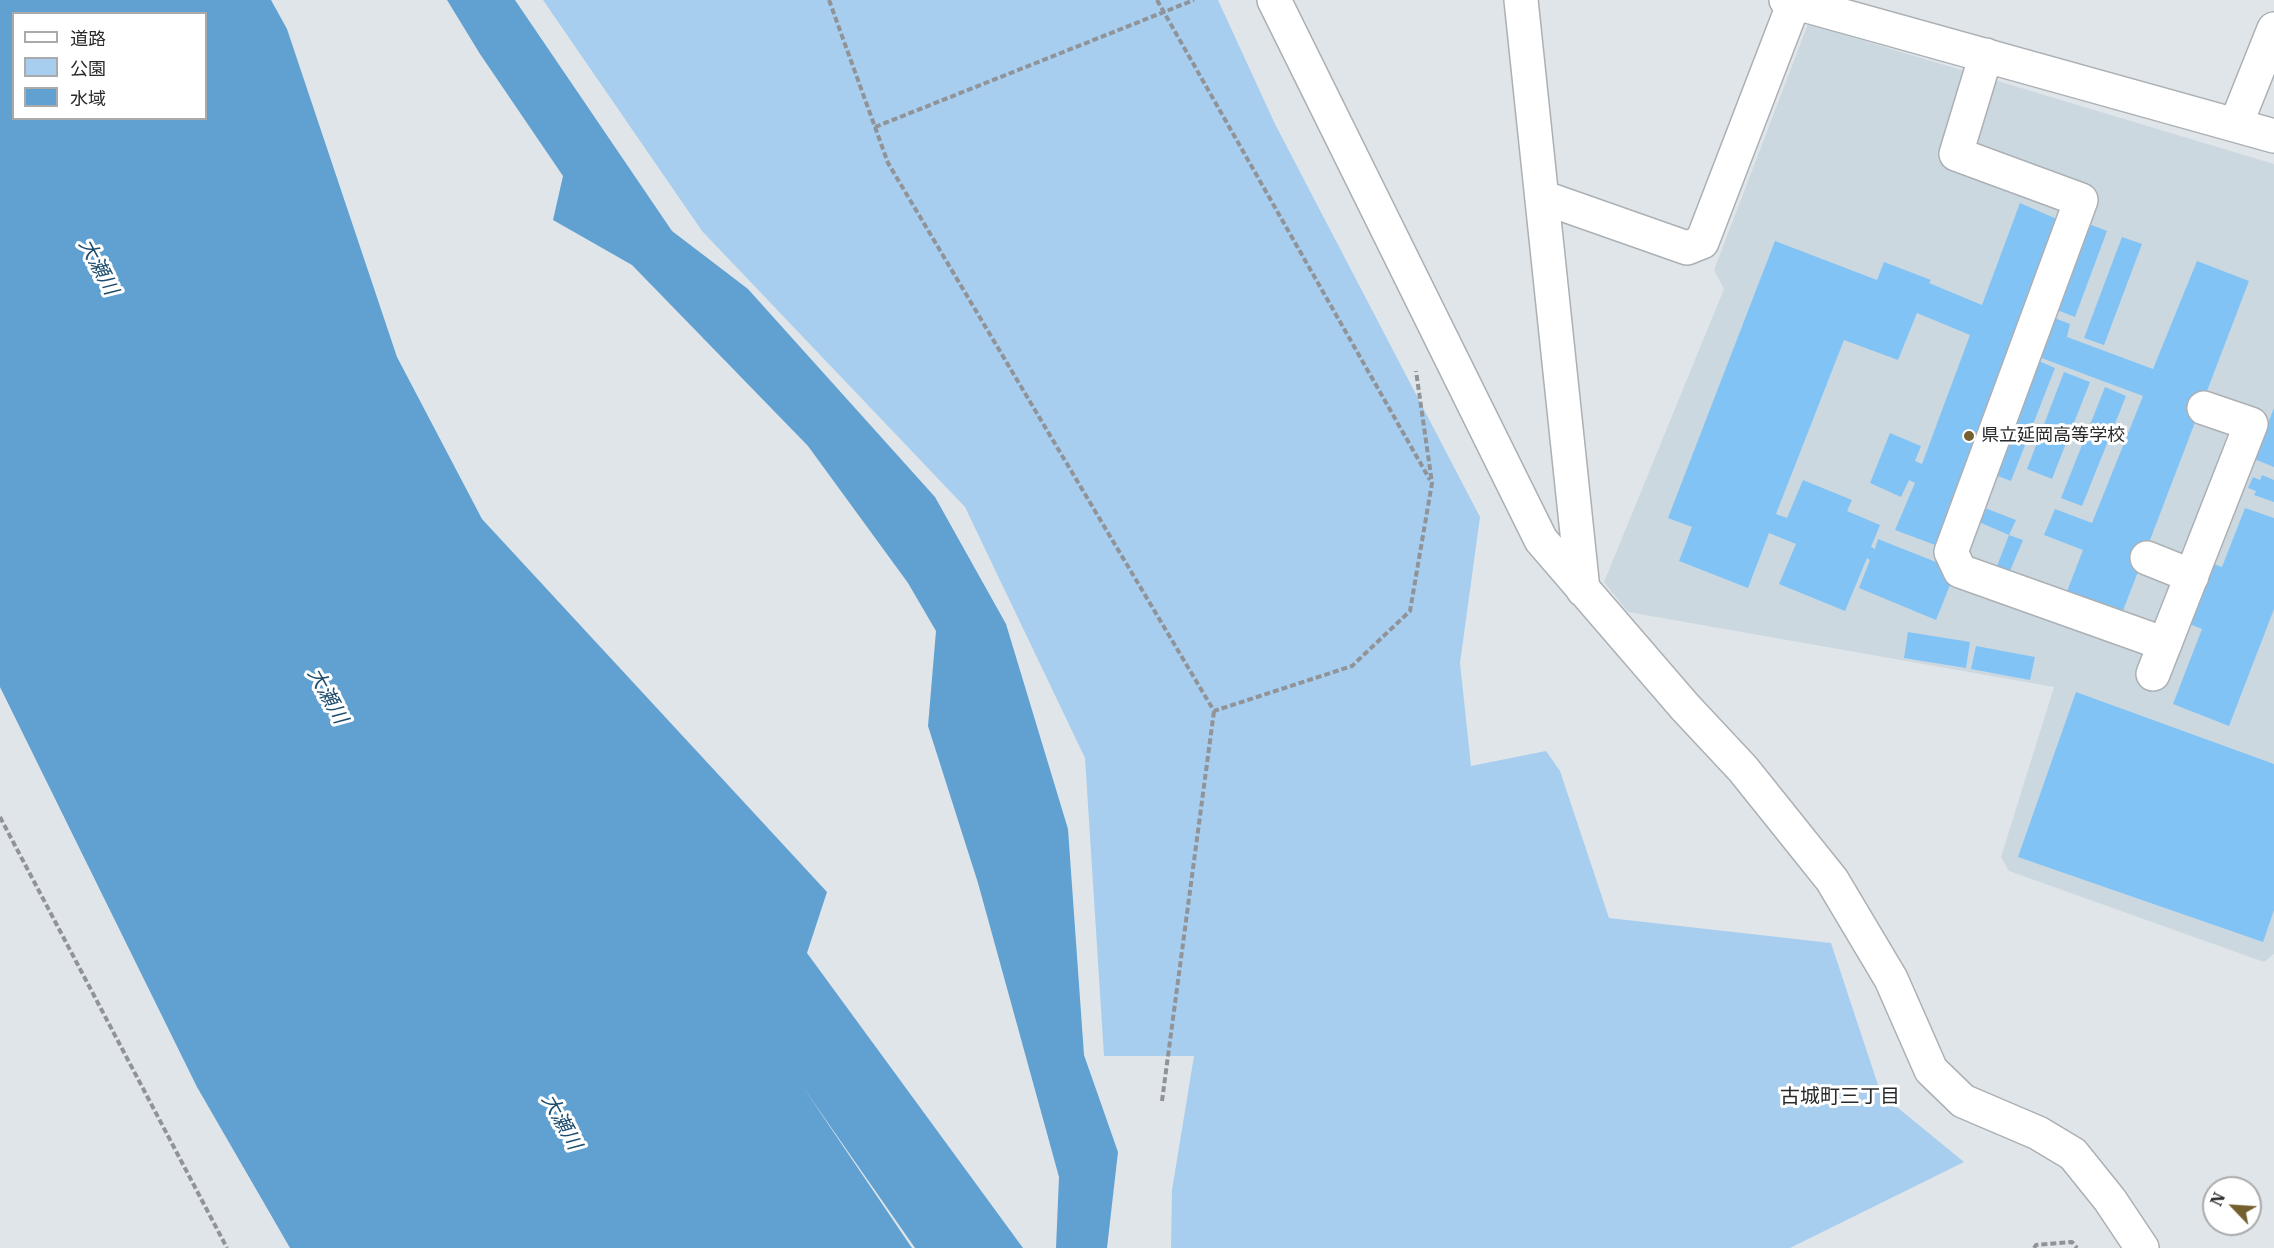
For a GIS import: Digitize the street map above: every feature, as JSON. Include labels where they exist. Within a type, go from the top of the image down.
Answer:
[{"type":"street","points":[[1274,0],[1541,540],[1743,769],[1832,880],[1891,980],[1930,1070],[1963,1101],[2038,1133],[2073,1154],[2110,1200],[2142,1248]]},
{"type":"street","points":[[1521,0],[1583,590]]},
{"type":"street","points":[[1542,197],[1687,248],[1702,242],[1792,1],[2274,136]]},
{"type":"street","points":[[2236,124],[2274,29]]},
{"type":"street","points":[[1986,55],[1956,154],[2081,200],[1951,552],[1960,571],[2165,644]]},
{"type":"street","points":[[2154,674],[2251,424],[2204,408]]},
{"type":"street","points":[[2147,558],[2192,576]]},
{"type":"path","points":[[829,0],[888,163],[1214,711],[1162,1101]]},
{"type":"path","points":[[1157,0],[1432,483]]},
{"type":"path","points":[[875,127],[1194,0]]},
{"type":"path","points":[[1214,711],[1352,666],[1410,611],[1432,483],[1413,348],[1430,318]]},
{"type":"path","points":[[0,817],[227,1248]]},
{"type":"path","points":[[2034,1248],[2036,1245],[2072,1242],[2077,1248]]},
{"type":"shaded area","name":"県立延岡高等学校","points":[[1808,24],[2274,164],[2274,954],[2264,962],[2009,871],[2001,857],[2054,687],[1628,612],[1604,582],[1724,289],[1714,270]]},
{"type":"green space","points":[[543,0],[1218,0],[1275,124],[1480,517],[1460,663],[1471,766],[1546,751],[1560,771],[1609,918],[1831,943],[1881,1094],[1964,1162],[1790,1248],[1171,1248],[1172,1190],[1194,1056],[1104,1056],[1085,758],[965,507],[702,231]]},
{"type":"water","name":"大瀬川","points":[[0,0],[271,0],[287,29],[397,357],[482,519],[827,892],[807,953],[1023,1248],[915,1248],[803,1087],[912,1248],[290,1248],[197,1087],[0,687]]},
{"type":"water","points":[[447,0],[515,0],[672,231],[748,289],[935,497],[1006,624],[1068,829],[1084,1055],[1118,1152],[1107,1248],[1056,1248],[1059,1177],[978,883],[928,726],[936,631],[908,583],[808,446],[632,265],[553,220],[563,176],[480,54]]},
{"type":"building","points":[[2020,203],[2066,223],[2034,310],[2070,324],[2067,337],[2153,369],[2197,261],[2249,281],[2121,616],[2066,594],[2083,550],[2044,535],[2055,509],[2092,523],[2143,396],[2020,350],[1946,549],[1895,530],[1915,483],[1909,480],[1901,497],[1870,483],[1890,433],[1921,446],[1915,461],[1922,464],[1970,335],[1917,313],[1898,360],[1844,340],[1776,514],[1787,518],[1803,480],[1852,500],[1847,511],[1880,525],[1871,547],[1875,549],[1878,539],[1956,570],[1936,620],[1859,588],[1870,560],[1867,558],[1845,611],[1779,584],[1796,544],[1769,533],[1748,588],[1679,561],[1692,527],[1668,518],[1775,241],[1877,280],[1884,262],[1931,280],[1929,283],[1982,305]]},
{"type":"building","points":[[2089,224],[2107,231],[2075,317],[2057,310]]},
{"type":"building","points":[[2122,237],[2142,244],[2104,345],[2084,338]]},
{"type":"building","points":[[2039,361],[2055,368],[2011,481],[1995,475]]},
{"type":"building","points":[[2064,372],[2090,382],[2052,479],[2027,469]]},
{"type":"building","points":[[2105,387],[2126,396],[2082,506],[2061,498]]},
{"type":"building","points":[[2274,408],[2274,467],[2254,459]]},
{"type":"building","points":[[2262,475],[2274,480],[2274,502],[2254,495],[2256,491],[2248,488],[2253,477],[2260,480]]},
{"type":"building","points":[[1985,508],[2016,520],[2009,535],[1979,522]]},
{"type":"building","points":[[2245,508],[2274,518],[2274,609],[2229,726],[2173,704],[2202,629],[2182,621],[2205,561],[2222,567]]},
{"type":"building","points":[[2009,535],[2023,540],[2010,571],[1997,566]]},
{"type":"building","points":[[1908,632],[1970,642],[1966,668],[1904,658]]},
{"type":"building","points":[[1976,646],[2035,657],[2030,680],[1971,669]]},
{"type":"building","points":[[2076,692],[2274,764],[2274,910],[2263,942],[2018,857]]},
{"type":"place","name":"県立延岡高等学校","points":[[1969,436]]},
{"type":"district","name":"古城町三丁目","points":[[1840,1097]]}]
